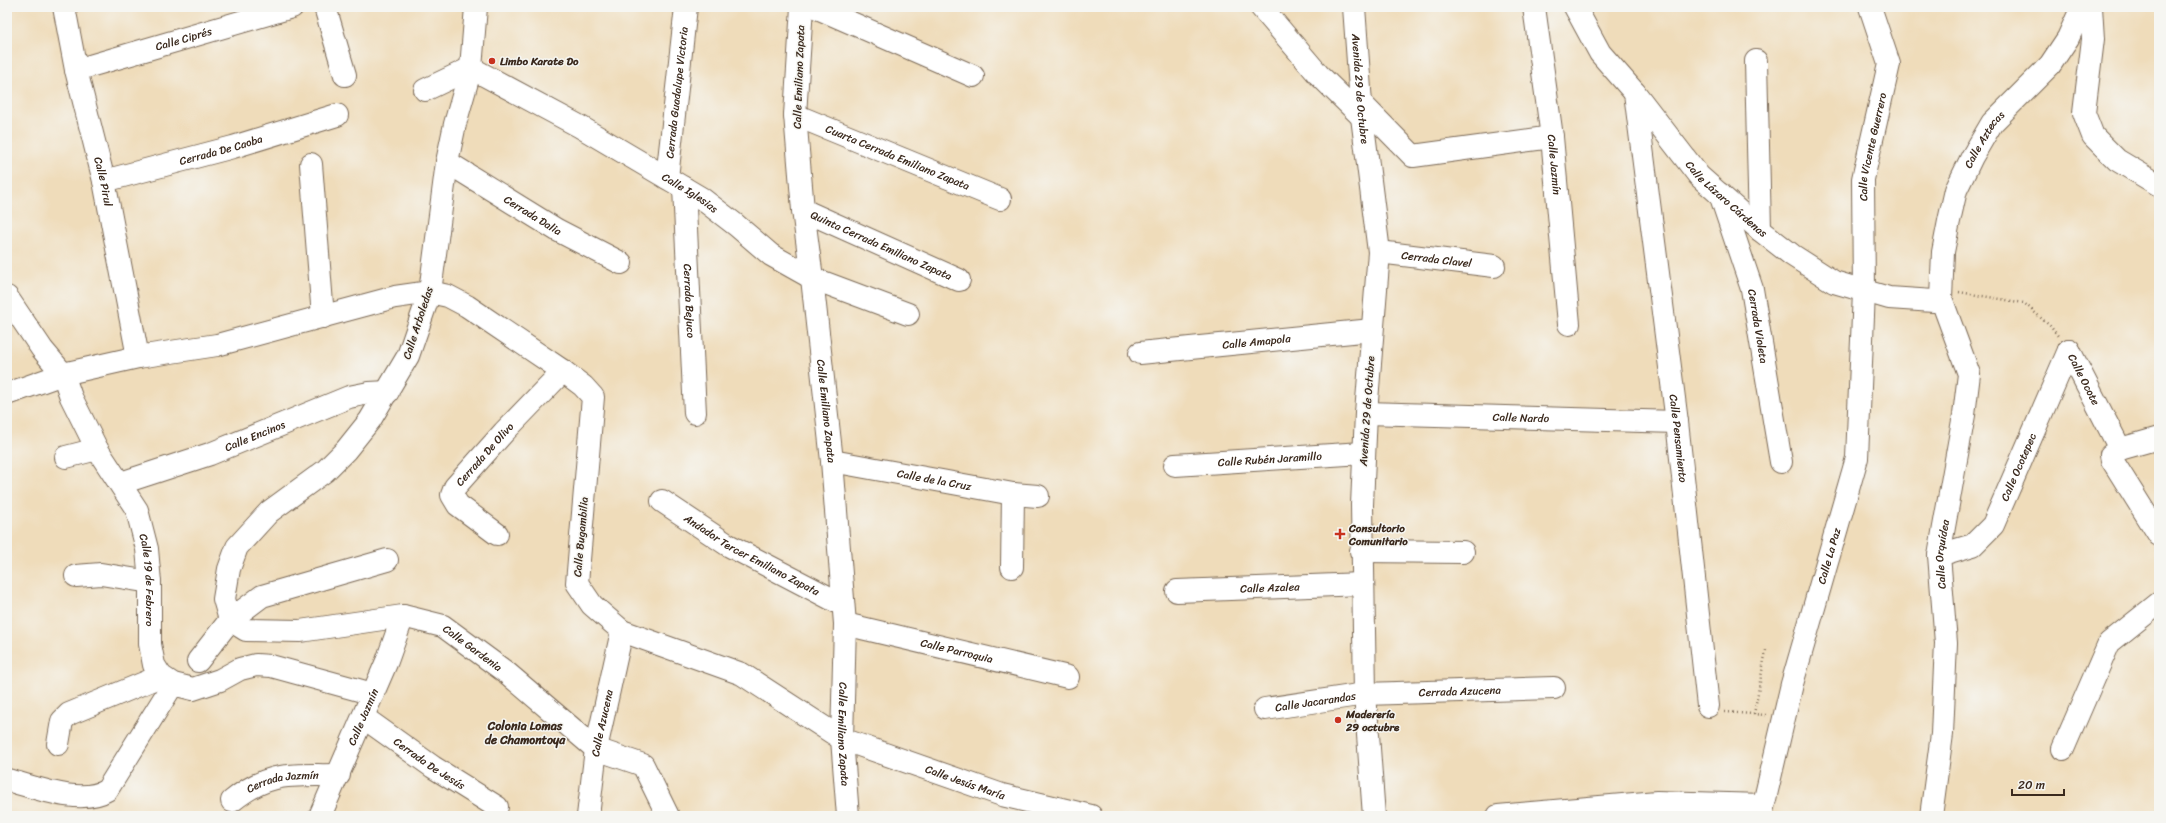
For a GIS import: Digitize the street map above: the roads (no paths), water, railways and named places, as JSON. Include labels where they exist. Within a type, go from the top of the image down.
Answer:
[{"type":"street","name":"Calle Pirul","points":[[64,7],[76,70],[104,181],[138,357]]},
{"type":"street","name":"Calle Ciprés","points":[[76,70],[292,7]]},
{"type":"street","points":[[325,7],[345,75]]},
{"type":"street","name":"Calle Arboledas","points":[[230,620],[224,600],[229,569],[237,547],[269,512],[325,472],[370,420],[408,356],[430,292],[447,162],[455,124],[471,68],[476,7]]},
{"type":"street","name":"Cerrada Guadalupe Victoria","points":[[675,183],[686,7]]},
{"type":"street","name":"Calle Emiliano Zapata","points":[[802,7],[795,114],[803,210],[832,461],[844,614],[842,739],[848,816]]},
{"type":"street","points":[[816,7],[973,76]]},
{"type":"street","points":[[1261,7],[1318,74],[1362,110],[1413,156],[1552,137]]},
{"type":"street","name":"Avenida 29 de Octubre","points":[[1354,7],[1362,110],[1379,252],[1363,453],[1361,551],[1365,694],[1374,816]]},
{"type":"street","name":"Calle Jazmín","points":[[1534,7],[1552,137],[1568,324]]},
{"type":"street","name":"Calle Lázaro Cárdenas","points":[[1575,7],[1600,53],[1635,93],[1699,176],[1760,230],[1792,255],[1834,282],[1864,292],[1889,298],[1938,299]]},
{"type":"street","name":"Calle Vicente Guerrero","points":[[1864,292],[1864,179],[1889,64],[1870,7]]},
{"type":"street","name":"Calle Aztecas","points":[[1938,299],[1943,252],[1956,190],[1992,123],[2050,65],[2068,38],[2082,7]]},
{"type":"street","points":[[2091,7],[2093,39],[2084,112],[2093,136],[2117,160],[2159,184]]},
{"type":"street","points":[[1756,61],[1760,230]]},
{"type":"street","points":[[424,90],[471,68]]},
{"type":"street","name":"Calle Iglesias","points":[[471,68],[579,126],[700,198],[736,224],[771,255],[812,278],[908,314]]},
{"type":"street","name":"Calle Pensamiento","points":[[1635,93],[1677,422],[1708,706]]},
{"type":"street","name":"Cuarta Cerrada Emiliano Zapata","points":[[795,114],[1000,199]]},
{"type":"street","name":"Cerrada De Caoba","points":[[104,181],[233,147],[337,115]]},
{"type":"street","name":"Cerrada Dalia","points":[[447,162],[557,230],[621,263]]},
{"type":"street","points":[[310,164],[323,317]]},
{"type":"street","name":"Cerrada Bejuco","points":[[675,183],[695,413]]},
{"type":"street","name":"Cerrada Violeta","points":[[1720,194],[1752,289],[1781,462]]},
{"type":"street","name":"Quinta Cerrada Emiliano Zapata","points":[[803,210],[959,280]]},
{"type":"street","name":"Cerrada Clavel","points":[[1379,252],[1494,266]]},
{"type":"street","points":[[7,394],[63,374],[138,357],[216,345],[395,297],[430,292]]},
{"type":"street","name":"Calle Bugambilia","points":[[430,292],[448,296],[467,306],[563,371],[583,386],[593,397],[577,583],[580,590],[592,605],[622,631],[742,674],[842,739]]},
{"type":"street","name":"Calle La Paz","points":[[1762,810],[1792,684],[1857,458],[1864,292]]},
{"type":"street","name":"Calle 19 de Febrero","points":[[7,297],[42,349],[63,374],[72,397],[97,449],[121,483],[137,510],[147,549],[150,582],[150,644],[154,665],[167,680]]},
{"type":"street","name":"Calle Orquídea","points":[[1931,816],[1942,734],[1946,643],[1939,555],[1964,415],[1969,374],[1938,299]]},
{"type":"street","name":"Calle Amapola","points":[[1140,353],[1372,330]]},
{"type":"street","name":"Calle Ocotepec","points":[[1939,555],[1973,545],[1993,525],[2069,350]]},
{"type":"street","name":"Calle Ocote","points":[[2069,350],[2120,449]]},
{"type":"street","name":"Cerrada De Olivo","points":[[497,534],[458,505],[452,495],[455,487],[504,432],[563,371]]},
{"type":"street","name":"Calle Encinos","points":[[121,483],[210,454],[349,397],[369,392],[388,392]]},
{"type":"street","name":"Calle Nardo","points":[[1366,413],[1677,422]]},
{"type":"street","points":[[2159,438],[2120,449],[2111,455],[2112,460],[2159,535]]},
{"type":"street","points":[[66,457],[97,449]]},
{"type":"street","name":"Calle Rubén Jaramillo","points":[[1175,465],[1363,453]]},
{"type":"street","name":"Calle de la Cruz","points":[[832,461],[1013,494],[1038,496]]},
{"type":"street","points":[[1012,567],[1013,494]]},
{"type":"street","name":"Andador Tercer Emiliano Zapata","points":[[662,501],[728,545],[844,614]]},
{"type":"street","points":[[1361,551],[1464,552]]},
{"type":"street","points":[[198,661],[230,620],[262,596],[387,560]]},
{"type":"street","points":[[76,576],[101,574],[150,582]]},
{"type":"street","name":"Calle Azalea","points":[[1177,591],[1362,584]]},
{"type":"street","points":[[2064,749],[2109,643],[2159,604]]},
{"type":"street","name":"Calle Parroquia","points":[[844,614],[1068,677]]},
{"type":"street","name":"Calle Jazmín","points":[[320,816],[387,661],[403,616]]},
{"type":"street","name":"Calle Gardenia","points":[[230,620],[246,630],[265,632],[300,631],[403,616],[442,626],[507,673],[596,749]]},
{"type":"street","name":"Calle Azucena","points":[[588,816],[596,749],[622,631]]},
{"type":"street","points":[[58,744],[62,721],[69,714],[167,680],[193,689],[220,680],[240,669],[256,666],[271,666],[373,694]]},
{"type":"street","points":[[7,780],[64,795],[99,795],[108,790],[167,680]]},
{"type":"street","name":"Cerrada Azucena","points":[[1365,694],[1554,688]]},
{"type":"street","name":"Calle Jacarandas","points":[[1265,709],[1365,694]]},
{"type":"street","name":"Cerrada De Jesús","points":[[363,717],[433,767],[497,807]]},
{"type":"street","name":"Calle Jesús María","points":[[842,739],[1002,795],[1091,816]]},
{"type":"street","points":[[596,749],[644,765],[668,816]]},
{"type":"street","name":"Cerrada Jazmín","points":[[232,801],[256,784],[278,776],[339,775]]},
{"type":"street","points":[[1498,816],[1656,802],[1762,810]]},
{"type":"place","name":"Limbo Karate Do","points":[[492,61]]},
{"type":"place","name":"Consultorio Comunitario","points":[[1340,534]]},
{"type":"place","name":"Maderería 29 octubre","points":[[1338,720]]},
{"type":"district","name":"Colonia Lomas de Chamontoya","points":[[525,733]]}]
